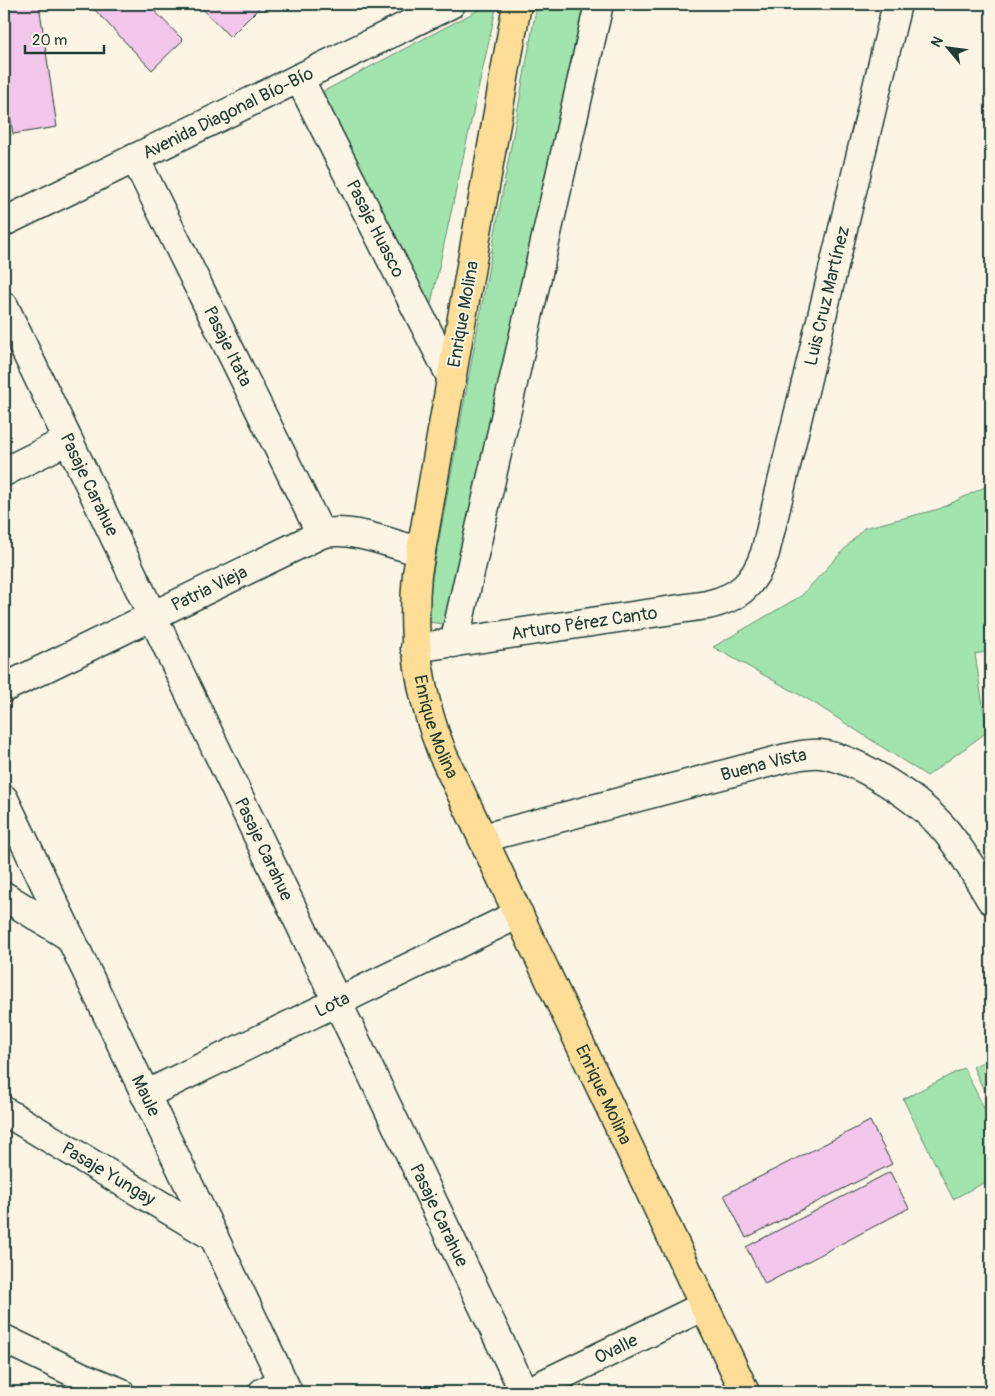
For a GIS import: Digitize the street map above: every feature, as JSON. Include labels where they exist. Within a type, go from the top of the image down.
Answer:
[{"type":"main road","name":"Enrique Molina","points":[[517,4],[421,552],[414,597],[415,648],[422,690],[433,730],[454,779],[745,1392]]},
{"type":"street","name":"Avenida Diagonal Bío-Bío","points":[[4,222],[451,4]]},
{"type":"street","points":[[454,643],[599,4]]},
{"type":"street","name":"Luis Cruz Martínez","points":[[749,584],[765,554],[897,4]]},
{"type":"street","name":"Pasaje Huasco","points":[[298,78],[452,379]]},
{"type":"street","name":"Pasaje Itata","points":[[135,158],[321,534]]},
{"type":"street","name":"Pasaje Carahue","points":[[4,306],[525,1392]]},
{"type":"street","points":[[4,472],[68,440]]},
{"type":"street","name":"Patria Vieja","points":[[4,688],[321,534],[338,531],[347,532],[421,552]]},
{"type":"street","name":"Arturo Pérez Canto","points":[[415,648],[707,605],[728,599],[749,584]]},
{"type":"street","name":"Buena Vista","points":[[483,838],[786,758],[803,754],[820,754],[838,757],[855,764],[884,781],[925,810],[946,831],[991,900]]},
{"type":"street","name":"Maule","points":[[4,799],[214,1237],[278,1389]]},
{"type":"street","points":[[4,896],[70,937]]},
{"type":"street","name":"Lota","points":[[145,1095],[519,914]]},
{"type":"street","name":"Pasaje Yungay","points":[[4,1111],[214,1237]]},
{"type":"street","name":"Ovalle","points":[[525,1392],[704,1306]]},
{"type":"street","points":[[4,1339],[85,1378],[120,1392]]},
{"type":"green space","points":[[490,4],[497,4],[430,308],[322,92]]},
{"type":"green space","points":[[537,4],[591,4],[451,625],[428,622],[427,605]]},
{"type":"green space","points":[[991,484],[991,651],[975,654],[987,732],[927,776],[811,701],[713,647],[801,596],[864,528],[939,509]]},
{"type":"green space","points":[[991,1058],[991,1105],[973,1067]]},
{"type":"green space","points":[[964,1068],[991,1122],[991,1179],[953,1199],[903,1099]]},
{"type":"building","points":[[4,4],[39,4],[57,127],[13,134],[4,75]]},
{"type":"building","points":[[89,4],[148,4],[183,40],[152,70]]},
{"type":"building","points":[[198,4],[261,4],[262,5],[230,37]]},
{"type":"building","points":[[870,1121],[892,1164],[746,1238],[724,1195]]},
{"type":"building","points":[[890,1172],[909,1208],[765,1284],[746,1247]]}]
